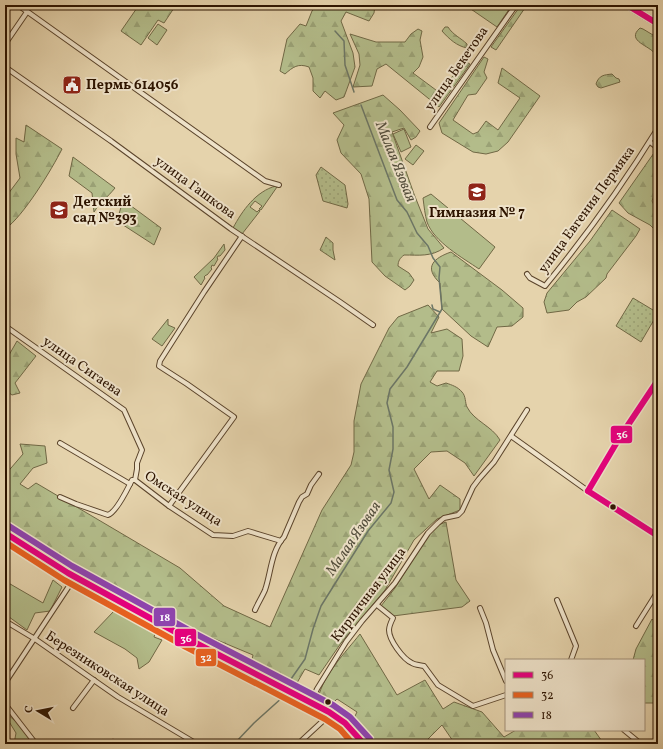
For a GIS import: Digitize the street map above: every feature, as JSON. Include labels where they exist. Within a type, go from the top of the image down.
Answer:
[{"type":"main road","points":[[627,5],[658,24]]},
{"type":"main road","points":[[5,533],[76,577],[197,643],[329,712],[345,723],[361,743]]},
{"type":"street","points":[[18,5],[265,181],[279,185]]},
{"type":"street","points":[[271,5],[278,7],[291,5]]},
{"type":"street","name":"улица Бекетова","points":[[430,127],[516,5]]},
{"type":"street","points":[[5,44],[27,12]]},
{"type":"street","name":"улица Гашкова","points":[[5,67],[100,133],[242,236],[373,325]]},
{"type":"street","name":"улица Евгения Пермяка","points":[[527,274],[530,278],[545,286],[574,250],[612,198],[658,128]]},
{"type":"street","points":[[650,142],[658,148]]},
{"type":"street","points":[[169,506],[234,417],[159,366],[160,361],[242,236]]},
{"type":"street","name":"улица Сигаева","points":[[5,326],[124,410],[142,450],[136,464],[137,470],[135,480]]},
{"type":"street","points":[[588,491],[620,437],[657,383]]},
{"type":"street","points":[[527,410],[511,436],[588,491],[658,536]]},
{"type":"street","name":"Кирпичная улица","points":[[311,702],[317,689],[346,642],[362,621],[377,606],[395,584],[428,533],[444,518],[458,515],[465,507],[473,487],[494,462],[511,436]]},
{"type":"street","name":"Омская улица","points":[[60,442],[130,484],[132,480],[135,480],[169,506],[213,534],[233,536],[248,531],[280,541]]},
{"type":"street","points":[[255,610],[264,590],[275,551],[280,541],[284,537],[299,502],[302,497],[307,494],[311,485],[319,474]]},
{"type":"street","points":[[60,497],[108,515],[113,513],[130,484]]},
{"type":"street","points":[[5,683],[76,577]]},
{"type":"street","points":[[636,626],[658,591]]},
{"type":"street","points":[[557,600],[576,646],[571,659]]},
{"type":"street","points":[[377,606],[393,618],[389,628],[389,636],[398,650],[411,663],[424,666],[438,685],[473,706],[505,694]]},
{"type":"street","points":[[480,608],[505,678]]},
{"type":"street","name":"Березниковская улица","points":[[5,621],[35,639],[118,697],[198,744]]},
{"type":"street","points":[[73,708],[94,680]]},
{"type":"street","points":[[5,704],[36,744]]},
{"type":"street","points":[[298,744],[325,719],[329,712]]},
{"type":"street","points":[[625,731],[641,744]]},
{"type":"green space","points":[[139,5],[176,5],[164,23],[158,20],[141,45],[121,31]]},
{"type":"green space","points":[[317,5],[375,5],[374,13],[369,21],[346,12],[341,21],[353,53],[355,67],[344,97],[336,100],[325,91],[320,98],[313,91],[313,78],[309,67],[302,65],[296,66],[285,74],[280,71],[287,39],[300,24],[306,26],[312,11]]},
{"type":"green space","points":[[465,5],[512,5],[497,27]]},
{"type":"green space","points":[[521,5],[527,5],[496,50],[491,47]]},
{"type":"green space","points":[[158,24],[167,30],[157,45],[148,38]]},
{"type":"green space","points":[[445,27],[448,27],[467,44],[467,48],[457,44],[447,37],[442,31]]},
{"type":"green space","points":[[640,28],[658,38],[658,63],[653,51],[637,40],[635,36]]},
{"type":"green space","points":[[418,29],[422,31],[420,40],[423,57],[419,67],[413,73],[440,93],[464,61],[470,64],[439,107],[386,64],[377,69],[372,86],[353,87],[360,65],[359,54],[350,34],[376,42],[405,42],[411,34]]},
{"type":"green space","points":[[484,57],[488,59],[484,72],[487,78],[476,94],[468,95],[453,120],[473,134],[478,132],[486,121],[498,130],[520,98],[498,83],[502,68],[540,96],[508,142],[498,151],[486,154],[473,152],[442,133],[439,123]]},
{"type":"green space","points":[[612,74],[619,79],[620,82],[601,88],[598,87],[596,84],[600,77]]},
{"type":"green space","points":[[383,95],[420,131],[416,137],[411,140],[404,128],[392,132],[428,229],[444,248],[430,254],[404,255],[401,257],[398,266],[409,273],[414,280],[405,290],[385,276],[372,262],[369,199],[361,174],[341,153],[337,140],[344,125],[333,113]]},
{"type":"green space","points":[[26,125],[62,149],[28,204],[5,229],[5,194],[8,194],[20,178],[16,154],[16,138],[24,142]]},
{"type":"green space","points":[[404,129],[411,147],[401,152],[393,134]]},
{"type":"green space","points":[[416,145],[424,151],[413,165],[405,159]]},
{"type":"green space","points":[[656,150],[658,152],[658,183],[652,201],[658,213],[658,233],[650,225],[628,213],[619,203]]},
{"type":"green space","points":[[73,157],[115,188],[94,212],[92,193],[69,176]]},
{"type":"green space","points":[[321,167],[345,185],[348,204],[347,208],[323,201],[316,175]]},
{"type":"green space","points":[[276,186],[277,187],[261,210],[259,209],[262,206],[255,201],[250,207],[257,212],[259,210],[260,211],[242,234],[233,228],[250,202],[262,192]]},
{"type":"green space","points":[[431,194],[495,247],[479,269],[442,243],[431,229],[426,219],[423,198]]},
{"type":"green space","points":[[123,200],[161,228],[154,245],[117,221]]},
{"type":"green space","points":[[612,210],[640,229],[636,236],[607,274],[606,278],[586,297],[577,302],[569,310],[547,313],[544,302],[547,293],[590,241]]},
{"type":"green space","points":[[326,237],[333,243],[335,260],[320,250]]},
{"type":"green space","points":[[224,244],[225,250],[220,256],[218,256],[214,266],[212,265],[212,269],[204,277],[205,278],[201,285],[194,277],[214,258]]},
{"type":"green space","points":[[451,252],[502,290],[523,308],[523,317],[512,326],[497,327],[488,347],[471,336],[442,309],[440,283],[432,272],[432,268],[436,260]]},
{"type":"green space","points":[[633,298],[658,313],[641,342],[616,326]]},
{"type":"green space","points":[[428,305],[439,317],[431,333],[447,329],[462,339],[463,356],[459,371],[437,371],[430,382],[437,386],[446,383],[459,389],[465,397],[466,405],[470,412],[497,435],[500,440],[474,476],[465,463],[447,451],[431,452],[414,469],[429,499],[440,485],[460,499],[460,510],[437,519],[414,540],[385,590],[341,643],[319,675],[305,669],[294,688],[250,669],[253,655],[186,627],[183,633],[77,574],[5,528],[5,475],[23,454],[20,444],[45,446],[47,463],[33,468],[20,484],[28,489],[36,483],[180,568],[224,606],[270,627],[322,510],[351,465],[354,452],[354,421],[361,384],[389,328],[398,317]]},
{"type":"green space","points":[[168,319],[168,325],[175,328],[162,346],[152,339]]},
{"type":"green space","points":[[17,341],[36,356],[15,383],[20,393],[12,395],[5,390],[5,358],[9,355]]},
{"type":"green space","points":[[446,522],[456,580],[470,601],[462,607],[393,616],[381,606],[395,588],[429,534],[438,525]]},
{"type":"green space","points":[[53,580],[62,587],[50,611],[35,613],[27,630],[5,614],[5,581],[43,603]]},
{"type":"green space","points":[[114,611],[155,634],[154,637],[162,640],[149,662],[139,669],[137,658],[125,649],[94,632]]},
{"type":"green space","points":[[652,619],[658,625],[658,653],[656,663],[658,671],[658,703],[645,703],[645,659],[633,659],[636,649]]},
{"type":"green space","points":[[360,634],[397,695],[425,680],[443,709],[454,702],[482,712],[504,737],[514,731],[595,731],[604,744],[455,744],[442,725],[426,741],[427,744],[367,744],[350,726],[357,712],[337,699],[331,705],[318,698],[330,672]]},
{"type":"green space","points":[[5,712],[23,728],[36,744],[14,744],[16,733],[5,715]]},
{"type":"waterway","points":[[335,31],[344,41],[345,65],[354,92]]},
{"type":"waterway","name":"Малая Язовая","points":[[288,687],[291,679],[305,659],[321,606],[368,531],[391,503],[394,492],[389,470],[393,449],[393,427],[387,403],[390,389],[407,367],[442,309],[439,278],[440,267],[433,258],[428,246],[417,233],[407,212],[397,200],[361,105]]},
{"type":"waterway","name":"Малая Язовая","points":[[432,305],[433,309],[440,312]]},
{"type":"waterway","name":"Малая Язовая","points":[[234,744],[254,723],[284,696]]},
{"type":"transit line","name":"36","points":[[627,5],[658,24]]},
{"type":"transit line","name":"36","points":[[588,491],[620,437],[658,380]]},
{"type":"transit line","name":"36","points":[[588,491],[658,536]]},
{"type":"transit line","name":"18","points":[[9,526],[72,566],[194,633],[333,705],[350,717],[370,739]]},
{"type":"transit line","name":"36","points":[[5,533],[68,573],[190,640],[329,712],[345,723],[364,744]]},
{"type":"transit line","name":"32","points":[[5,542],[64,580],[186,647],[325,719],[340,729],[353,744]]},
{"type":"place","name":"Пермь 614056","points":[[72,85]]},
{"type":"place","name":"Гимназия № 7","points":[[477,192]]},
{"type":"place","name":"Детский сад №393","points":[[59,210]]}]
